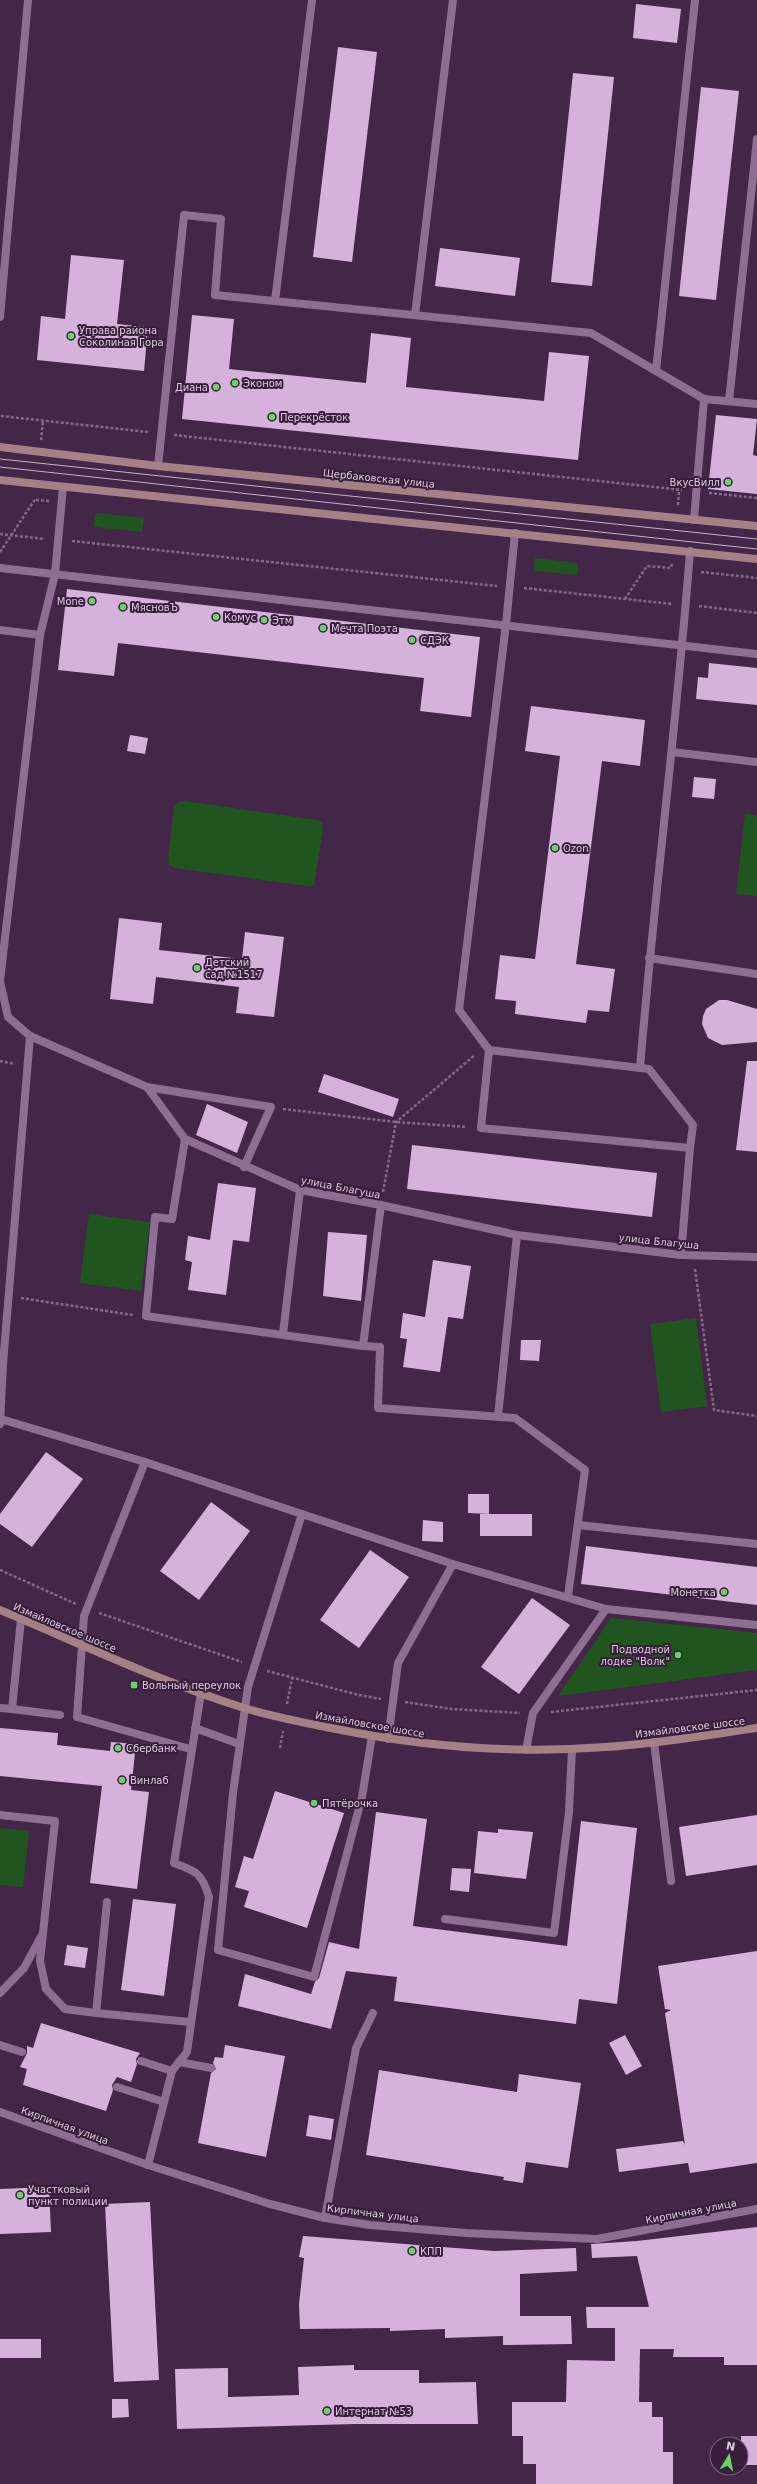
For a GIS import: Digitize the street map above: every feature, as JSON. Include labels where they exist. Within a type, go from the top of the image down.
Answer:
[{"type":"main road","name":"Щербаковская улица","points":[[0,447],[158,466],[757,526]]},
{"type":"main road","points":[[0,480],[757,559]]},
{"type":"main road","name":"Измайловское шоссе","points":[[0,1610],[201,1693],[245,1708],[285,1719],[388,1739],[474,1749],[572,1749],[654,1742],[757,1728]]},
{"type":"street","points":[[0,316],[28,0]]},
{"type":"street","points":[[275,301],[312,0]]},
{"type":"street","points":[[415,315],[453,0]]},
{"type":"street","points":[[656,371],[695,0]]},
{"type":"street","points":[[729,401],[757,139]]},
{"type":"street","points":[[158,466],[184,215],[221,219],[215,295],[591,332],[704,399],[757,404]]},
{"type":"street","points":[[694,520],[704,399]]},
{"type":"street","points":[[63,487],[55,574],[40,635],[0,981],[8,1017],[30,1036],[147,1087],[271,1107],[244,1166]]},
{"type":"street","points":[[515,533],[506,624],[459,1010],[488,1048],[481,1128],[690,1148]]},
{"type":"street","points":[[640,1068],[649,958],[683,646],[690,552]]},
{"type":"street","points":[[0,568],[506,624],[757,654]]},
{"type":"street","points":[[0,630],[40,635]]},
{"type":"street","points":[[672,752],[757,762]]},
{"type":"street","points":[[649,958],[757,974]]},
{"type":"street","points":[[30,1036],[9,1297],[1,1364],[0,1422],[145,1462],[453,1564],[568,1596],[606,1609],[757,1626]]},
{"type":"street","points":[[488,1048],[649,1069],[693,1125],[681,1255]]},
{"type":"street","name":"улица Благуша","points":[[147,1087],[185,1139],[300,1190],[381,1205],[517,1235],[681,1255],[757,1257]]},
{"type":"street","points":[[185,1139],[172,1219],[156,1217],[146,1316],[363,1346],[380,1347],[378,1408],[515,1418],[585,1470],[568,1596]]},
{"type":"street","points":[[283,1334],[300,1190]]},
{"type":"street","points":[[363,1346],[381,1205]]},
{"type":"street","points":[[498,1416],[517,1235]]},
{"type":"street","points":[[145,1462],[84,1616],[77,1717],[190,1749]]},
{"type":"street","points":[[302,1514],[248,1687],[239,1744],[218,1950],[314,1977],[362,1797],[372,1736]]},
{"type":"street","points":[[578,1525],[757,1544]]},
{"type":"street","points":[[388,1739],[398,1663],[453,1564]]},
{"type":"street","points":[[526,1750],[533,1713],[606,1609]]},
{"type":"street","points":[[12,1709],[21,1619]]},
{"type":"street","points":[[148,2165],[172,2071],[187,2052],[190,2022],[209,1897],[205,1884],[197,1872],[174,1862],[190,1749],[201,1693]]},
{"type":"street","points":[[0,1708],[60,1715]]},
{"type":"street","points":[[195,1728],[239,1744]]},
{"type":"street","points":[[654,1742],[672,1881]]},
{"type":"street","points":[[445,1919],[554,1933],[569,1812],[572,1749]]},
{"type":"street","points":[[0,1815],[55,1821],[40,1961],[46,1990],[66,2009],[190,2022]]},
{"type":"street","points":[[96,2013],[107,1902]]},
{"type":"street","points":[[0,1993],[24,1968],[42,1935]]},
{"type":"street","points":[[325,2218],[356,2048],[373,2013]]},
{"type":"street","points":[[0,2045],[22,2052]]},
{"type":"street","points":[[141,2061],[172,2071]]},
{"type":"street","points":[[180,2062],[211,2068]]},
{"type":"street","points":[[117,2087],[164,2102]]},
{"type":"street","name":"Кирпичная улица","points":[[0,2112],[148,2165],[270,2204],[325,2218],[370,2225],[466,2233],[597,2239],[757,2209]]},
{"type":"path","points":[[1,416],[757,498]]},
{"type":"path","points":[[41,442],[43,421]]},
{"type":"path","points":[[678,506],[679,490]]},
{"type":"path","points":[[0,552],[36,500],[36,495]]},
{"type":"path","points":[[0,534],[757,613]]},
{"type":"path","points":[[671,568],[672,562]]},
{"type":"path","points":[[625,599],[646,566],[757,578]]},
{"type":"path","points":[[381,1205],[396,1122],[488,1048]]},
{"type":"path","points":[[271,1107],[396,1122],[481,1128]]},
{"type":"path","points":[[693,1255],[714,1410],[757,1416]]},
{"type":"path","points":[[9,1297],[146,1316]]},
{"type":"path","points":[[0,1570],[87,1608],[254,1666],[292,1678],[359,1695],[452,1709],[533,1713],[757,1690]]},
{"type":"green space","points":[[96,513],[144,518],[142,532],[94,527]]},
{"type":"green space","points":[[535,558],[578,563],[577,575],[534,571]]},
{"type":"green space","points":[[185,801],[317,820],[322,823],[323,829],[314,885],[307,886],[175,868],[169,865],[168,858],[174,808],[178,802]]},
{"type":"green space","points":[[745,814],[757,815],[757,896],[736,894]]},
{"type":"green space","points":[[89,1214],[150,1222],[141,1291],[80,1283]]},
{"type":"green space","points":[[696,1318],[707,1406],[661,1412],[650,1324]]},
{"type":"green space","points":[[611,1618],[757,1633],[757,1670],[558,1696]]},
{"type":"green space","points":[[0,1828],[29,1831],[23,1887],[0,1885]]},
{"type":"building","points":[[636,4],[681,9],[677,43],[633,38]]},
{"type":"building","points":[[338,47],[377,52],[352,262],[313,257]]},
{"type":"building","points":[[573,73],[614,77],[592,286],[551,282]]},
{"type":"building","points":[[701,87],[739,91],[716,300],[679,296]]},
{"type":"building","points":[[440,248],[520,258],[515,296],[435,286]]},
{"type":"building","points":[[71,255],[124,260],[117,324],[148,327],[144,371],[37,360],[41,316],[65,319]]},
{"type":"building","points":[[192,315],[234,319],[229,369],[366,383],[371,333],[411,338],[406,387],[544,401],[549,352],[589,356],[578,460],[182,419]]},
{"type":"building","points":[[716,415],[757,419],[753,455],[757,456],[757,494],[708,489]]},
{"type":"building","points":[[67,589],[480,637],[471,717],[420,711],[424,678],[118,643],[114,676],[58,670]]},
{"type":"building","points":[[709,663],[757,668],[757,705],[696,699],[698,677],[708,678]]},
{"type":"building","points":[[531,706],[645,720],[640,766],[602,761],[576,964],[615,969],[609,1012],[588,1010],[586,1023],[515,1014],[516,1001],[495,999],[500,955],[535,959],[560,756],[525,751]]},
{"type":"building","points":[[130,735],[148,738],[145,754],[127,751]]},
{"type":"building","points":[[694,777],[716,779],[714,799],[692,797]]},
{"type":"building","name":"Детский сад №1517","points":[[119,918],[162,923],[159,950],[242,959],[245,932],[284,937],[274,1017],[236,1013],[239,987],[156,977],[153,1004],[110,999]]},
{"type":"building","points":[[719,1000],[727,1000],[757,1009],[757,1042],[722,1045],[708,1038],[702,1024],[703,1016],[706,1009]]},
{"type":"building","points":[[747,1061],[757,1061],[757,1152],[736,1150]]},
{"type":"building","points":[[324,1074],[399,1099],[393,1117],[318,1092]]},
{"type":"building","points":[[207,1104],[248,1122],[237,1153],[196,1135]]},
{"type":"building","points":[[412,1145],[657,1173],[652,1217],[407,1189]]},
{"type":"building","points":[[218,1183],[256,1188],[249,1242],[233,1240],[226,1295],[188,1290],[192,1262],[185,1260],[188,1236],[210,1240]]},
{"type":"building","points":[[328,1232],[367,1235],[361,1301],[323,1296]]},
{"type":"building","points":[[433,1260],[471,1266],[463,1319],[448,1317],[440,1372],[403,1367],[407,1339],[400,1338],[403,1313],[425,1317]]},
{"type":"building","points":[[521,1340],[541,1340],[539,1361],[520,1360]]},
{"type":"building","points":[[46,1452],[83,1479],[32,1547],[0,1524],[0,1514]]},
{"type":"building","points":[[468,1494],[489,1494],[489,1514],[468,1513]]},
{"type":"building","points":[[211,1502],[250,1531],[199,1600],[160,1571]]},
{"type":"building","points":[[480,1514],[532,1514],[532,1536],[480,1536]]},
{"type":"building","points":[[423,1520],[443,1522],[443,1542],[422,1541]]},
{"type":"building","points":[[586,1546],[757,1567],[757,1605],[581,1584]]},
{"type":"building","points":[[370,1550],[409,1577],[359,1648],[320,1620]]},
{"type":"building","points":[[532,1598],[570,1625],[519,1694],[481,1667]]},
{"type":"building","points":[[0,1728],[58,1733],[57,1745],[110,1751],[111,1742],[136,1744],[131,1790],[149,1792],[137,1889],[90,1883],[102,1786],[0,1776]]},
{"type":"building","points":[[275,1791],[344,1813],[307,1928],[244,1907],[249,1891],[235,1887],[244,1856],[253,1859]]},
{"type":"building","points":[[376,1812],[427,1819],[413,1926],[567,1946],[581,1821],[637,1828],[617,2004],[579,1999],[576,2024],[394,2001],[397,1977],[346,1971],[331,2029],[238,2006],[245,1974],[311,1994],[315,1982],[319,1978],[329,1942],[359,1949]]},
{"type":"building","points":[[757,1815],[757,1865],[686,1876],[679,1827]]},
{"type":"building","points":[[498,1829],[533,1832],[526,1879],[474,1873],[478,1831],[498,1833]]},
{"type":"building","points":[[452,1868],[471,1869],[469,1892],[450,1890]]},
{"type":"building","points":[[133,1899],[176,1904],[164,1996],[121,1990]]},
{"type":"building","points":[[67,1945],[88,1948],[85,1968],[64,1965]]},
{"type":"building","points":[[757,1951],[757,2163],[690,2173],[688,2163],[619,2172],[616,2149],[683,2141],[685,2145],[665,2013],[671,2010],[665,2009],[658,1966]]},
{"type":"building","points":[[41,2023],[140,2053],[136,2059],[137,2064],[131,2082],[117,2077],[112,2085],[113,2090],[106,2111],[23,2085],[27,2069],[20,2067],[27,2053],[27,2046],[33,2048]]},
{"type":"building","points":[[625,2035],[642,2066],[626,2075],[609,2043]]},
{"type":"building","points":[[225,2045],[285,2056],[266,2157],[198,2143],[211,2073],[216,2069],[213,2063],[215,2057],[223,2058]]},
{"type":"building","points":[[379,2070],[517,2092],[519,2074],[581,2083],[568,2168],[526,2162],[523,2183],[503,2180],[504,2177],[366,2155]]},
{"type":"building","points":[[309,2115],[334,2119],[331,2140],[306,2136]]},
{"type":"building","points":[[49,2187],[51,2232],[0,2234],[0,2189]]},
{"type":"building","points":[[150,2202],[159,2380],[114,2382],[105,2204]]},
{"type":"building","points":[[757,2227],[757,2365],[724,2365],[724,2357],[673,2357],[674,2349],[640,2349],[639,2402],[652,2402],[652,2417],[663,2417],[663,2452],[673,2452],[673,2484],[536,2484],[536,2464],[523,2464],[523,2436],[512,2436],[512,2402],[566,2402],[567,2360],[615,2361],[615,2328],[587,2328],[586,2307],[649,2307],[637,2256],[592,2258],[591,2244],[637,2241]]},
{"type":"building","points":[[303,2236],[494,2251],[576,2248],[577,2271],[520,2274],[520,2316],[571,2316],[572,2344],[503,2345],[503,2336],[445,2338],[445,2329],[390,2331],[390,2328],[300,2329],[299,2304],[304,2258],[299,2257]]},
{"type":"building","points":[[0,2339],[41,2339],[41,2358],[0,2358]]},
{"type":"building","name":"Интернат №53","points":[[354,2365],[354,2370],[419,2370],[419,2383],[476,2382],[478,2424],[355,2424],[177,2429],[175,2369],[228,2368],[228,2397],[299,2395],[298,2367]]},
{"type":"building","points":[[112,2399],[128,2399],[129,2417],[112,2418]]},
{"type":"building","points":[[749,2436],[757,2436],[757,2465],[749,2465]]},
{"type":"tram line","points":[[0,459],[757,539]]},
{"type":"tram line","points":[[0,467],[757,549]]},
{"type":"place","name":"Управа района Соколиная Гора","points":[[71,336]]},
{"type":"place","name":"Эконом","points":[[235,383]]},
{"type":"place","name":"Диана","points":[[216,387]]},
{"type":"place","name":"Перекрёсток","points":[[272,417]]},
{"type":"place","name":"ВкусВилл","points":[[728,482]]},
{"type":"place","name":"Mone","points":[[92,601]]},
{"type":"place","name":"МясновЪ","points":[[123,607]]},
{"type":"place","name":"Комус","points":[[216,617]]},
{"type":"place","name":"Этм","points":[[264,620]]},
{"type":"place","name":"Мечта Поэта","points":[[323,628]]},
{"type":"place","name":"СДЭК","points":[[412,640]]},
{"type":"place","name":"Ozon","points":[[555,848]]},
{"type":"place","name":"Детский сад №1517","points":[[197,968]]},
{"type":"place","name":"Монетка","points":[[724,1592]]},
{"type":"place","name":"Подводной лодке \"Волк\"","points":[[678,1655]]},
{"type":"place","name":"Вольный переулок","points":[[134,1685]]},
{"type":"place","name":"Сбербанк","points":[[118,1748]]},
{"type":"place","name":"Винлаб","points":[[122,1780]]},
{"type":"place","name":"Пятёрочка","points":[[314,1803]]},
{"type":"place","name":"Участковый пункт полиции","points":[[20,2195]]},
{"type":"place","name":"КПП","points":[[412,2251]]},
{"type":"place","name":"Интернат №53","points":[[327,2411]]}]
